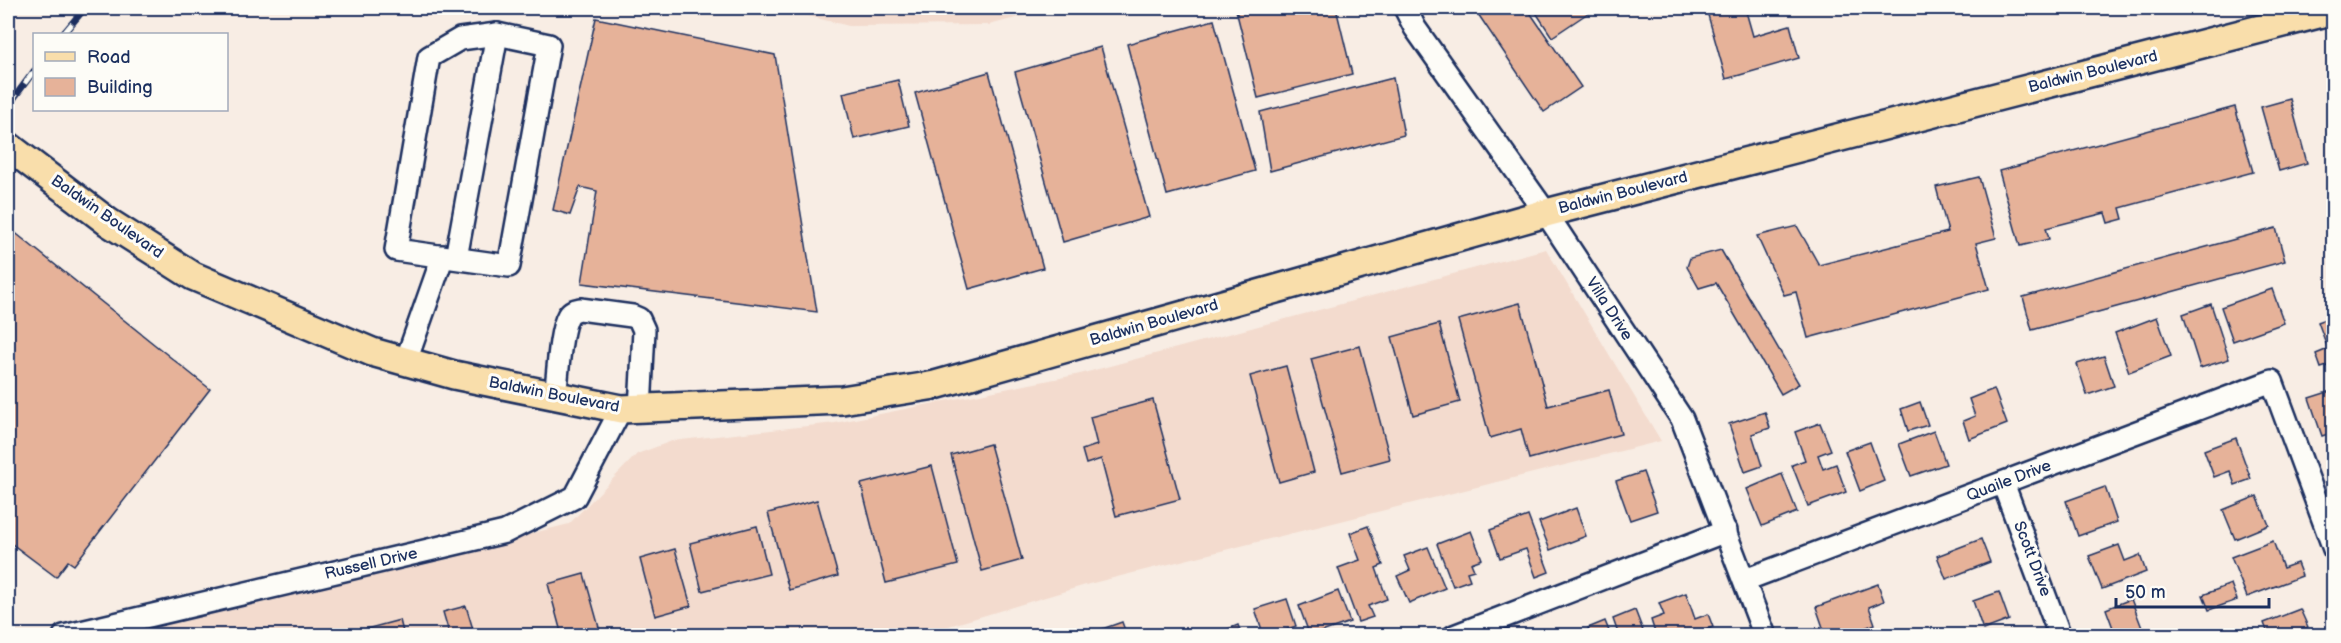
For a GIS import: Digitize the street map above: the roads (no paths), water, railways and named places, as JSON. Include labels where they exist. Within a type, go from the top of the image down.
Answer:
[{"type":"main road","name":"Baldwin Boulevard","points":[[8,146],[108,222],[193,276],[372,352],[454,375],[555,397],[631,410],[842,400],[935,385],[1546,213],[2334,10]]},
{"type":"street","name":"Villa Drive","points":[[1405,8],[1415,28],[1546,213],[1682,419],[1765,636]]},
{"type":"street","points":[[406,361],[450,257],[497,34]]},
{"type":"street","points":[[497,34],[549,45],[509,266],[396,250],[429,57],[460,39],[497,34]]},
{"type":"street","points":[[555,397],[564,330],[572,310],[632,316],[639,319],[644,330],[631,410]]},
{"type":"street","name":"Quaile Drive","points":[[1745,580],[2272,381],[2334,549]]},
{"type":"street","name":"Russell Drive","points":[[64,636],[505,532],[575,497],[631,410]]},
{"type":"street","name":"Scott Drive","points":[[2003,483],[2060,636]]},
{"type":"street","points":[[1463,634],[1726,531]]},
{"type":"railway","points":[[64,33],[85,8]]},
{"type":"railway","points":[[8,106],[33,72]]}]
